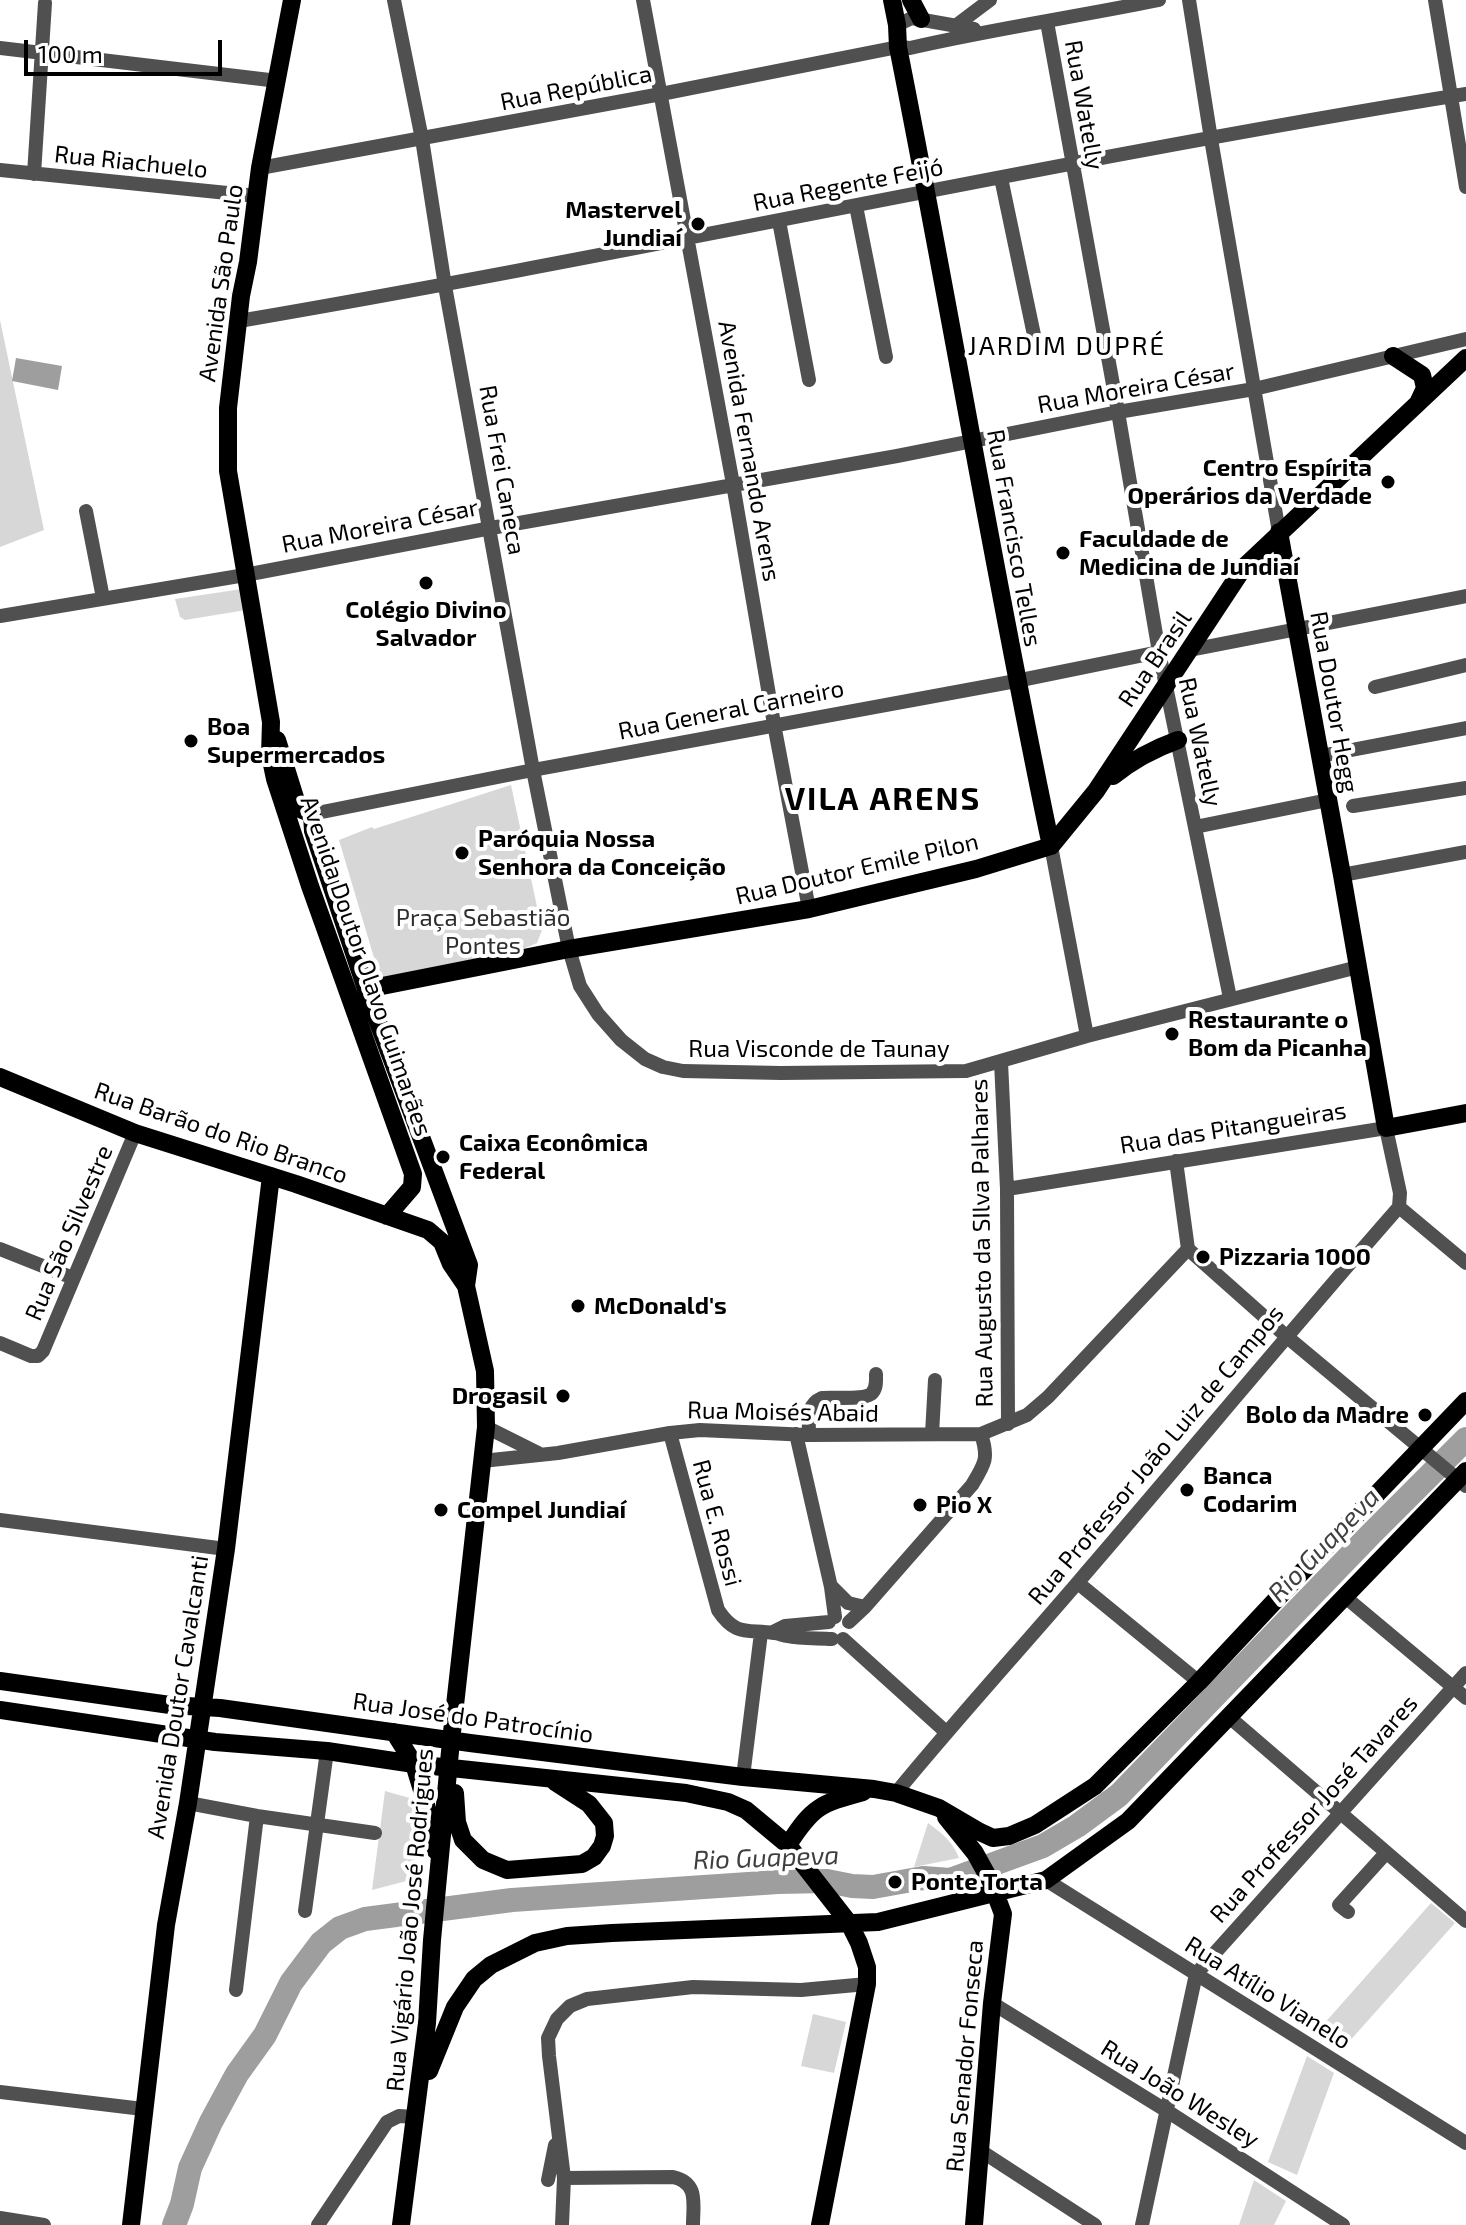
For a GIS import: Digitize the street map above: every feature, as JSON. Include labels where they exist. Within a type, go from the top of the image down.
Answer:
[{"type":"main road","name":"Avenida São Paulo","points":[[245,575],[228,471],[228,408],[260,168],[292,0]]},
{"type":"main road","points":[[892,0],[898,47]]},
{"type":"main road","points":[[911,0],[924,19]]},
{"type":"main road","name":"Rua Francisco Telles","points":[[898,47],[1016,681],[1051,846]]},
{"type":"main road","points":[[1393,356],[1422,375],[1425,388],[1417,403]]},
{"type":"main road","name":"Rua Brasil","points":[[1096,791],[1244,567],[1466,358]]},
{"type":"main road","name":"Rua Doutor Hegg","points":[[1279,532],[1386,1128]]},
{"type":"main road","name":"Avenida Doutor Olavo Guimarães","points":[[245,575],[271,722],[297,804],[312,814],[313,831],[367,989],[469,1265],[466,1286]]},
{"type":"main road","name":"Avenida Doutor Olavo Guimarães","points":[[271,722],[270,755],[275,779],[413,1174],[412,1187],[387,1216]]},
{"type":"main road","points":[[1051,846],[1096,791],[1132,760],[1178,740]]},
{"type":"main road","name":"Rua Doutor Emile Pilon","points":[[367,989],[569,949],[809,909],[976,869],[1051,846]]},
{"type":"main road","points":[[323,922],[350,976],[358,986],[367,989]]},
{"type":"main road","name":"Rua Barão do Rio Branco","points":[[0,1077],[135,1133],[428,1230],[442,1242],[451,1264],[466,1286]]},
{"type":"main road","name":"Rua das Pitangueiras","points":[[1386,1128],[1466,1113]]},
{"type":"main road","name":"Avenida Doutor Cavalcanti","points":[[131,2225],[166,1925],[188,1803],[226,1549],[271,1176]]},
{"type":"main road","points":[[267,1198],[286,1188],[337,1199]]},
{"type":"main road","name":"Rua Vigário João José Rodrigues","points":[[401,2225],[427,2023],[448,1768],[486,1427],[485,1371],[466,1286]]},
{"type":"main road","name":"Rua José do Patrocínio","points":[[0,1681],[451,1741],[743,1777],[874,1789],[939,1808],[993,1838],[1009,1836],[1035,1825],[1095,1786],[1426,1453],[1466,1401]]},
{"type":"main road","points":[[419,2096],[455,2007],[474,1979],[507,1955],[535,1943],[567,1936],[844,1918],[878,1922],[994,1888],[1046,1880],[1128,1821],[1460,1477]]},
{"type":"main road","name":"Rua José do Patrocínio","points":[[0,1710],[198,1740],[327,1751],[448,1768],[696,1794],[728,1802],[746,1810],[789,1846],[844,1918],[859,1943],[867,1967],[867,1984]]},
{"type":"main road","points":[[394,1732],[414,1764],[439,1866]]},
{"type":"main road","points":[[448,1768],[463,1840],[483,1860],[507,1870],[582,1864],[594,1857],[602,1846],[604,1823],[598,1812],[577,1794],[545,1777]]},
{"type":"main road","points":[[789,1846],[809,1815],[819,1806],[874,1789]]},
{"type":"main road","points":[[939,1808],[975,1853],[994,1888]]},
{"type":"main road","name":"Rua Senador Fonseca","points":[[974,2225],[992,2003],[1003,1914],[994,1888]]},
{"type":"main road","points":[[820,2225],[867,1984]]},
{"type":"street","name":"Rua Frei Caneca","points":[[394,0],[422,139],[445,286],[533,770],[569,949]]},
{"type":"street","name":"Avenida Fernando Arens","points":[[643,0],[809,909]]},
{"type":"street","points":[[954,27],[990,0]]},
{"type":"street","points":[[898,47],[910,48],[986,30],[1047,22],[1159,0]]},
{"type":"street","name":"Rua Doutor Hegg","points":[[1189,0],[1279,532]]},
{"type":"street","points":[[1435,0],[1459,95],[1466,187]]},
{"type":"street","points":[[34,174],[45,3]]},
{"type":"street","points":[[897,25],[912,18],[986,30]]},
{"type":"street","points":[[923,45],[926,34],[924,19]]},
{"type":"street","name":"Rua Watelly","points":[[1047,22],[1159,652],[1230,998]]},
{"type":"street","name":"Rua República","points":[[260,168],[898,47]]},
{"type":"street","points":[[0,48],[278,81]]},
{"type":"street","name":"Rua Regente Feijó","points":[[239,321],[445,286],[1001,178],[1459,95]]},
{"type":"street","name":"Rua Riachuelo","points":[[0,170],[257,196]]},
{"type":"street","points":[[1001,178],[1034,335]]},
{"type":"street","points":[[856,206],[886,357]]},
{"type":"street","points":[[779,221],[809,380]]},
{"type":"street","name":"Rua Moreira César","points":[[0,616],[245,575],[1254,389],[1466,339]]},
{"type":"street","points":[[86,511],[103,598]]},
{"type":"street","points":[[1190,650],[1466,596]]},
{"type":"street","name":"Rua General Carneiro","points":[[312,814],[1159,652]]},
{"type":"street","points":[[1375,687],[1466,665]]},
{"type":"street","points":[[1320,756],[1466,728]]},
{"type":"street","points":[[1353,806],[1466,788]]},
{"type":"street","points":[[1195,827],[1328,800]]},
{"type":"street","name":"Rua Francisco Telles","points":[[1051,846],[1087,1036]]},
{"type":"street","points":[[1342,875],[1466,852]]},
{"type":"street","name":"Rua Visconde de Taunay","points":[[569,949],[580,986],[598,1014],[621,1040],[645,1059],[683,1071],[966,1071],[1230,998],[1358,967]]},
{"type":"street","name":"Rua Augusto da SIlva Palhares","points":[[1001,1062],[1007,1189],[1008,1424]]},
{"type":"street","points":[[1386,1128],[1400,1193],[1399,1207],[1466,1263]]},
{"type":"street","name":"Rua das Pitangueiras","points":[[1007,1189],[1386,1128]]},
{"type":"street","name":"Rua São Silvestre","points":[[0,1343],[31,1356],[38,1356],[43,1351],[135,1133]]},
{"type":"street","points":[[1176,1161],[1188,1249],[1286,1336],[1426,1453],[1460,1477]]},
{"type":"street","name":"Rua Professor João Luiz de Campos","points":[[896,1793],[1399,1207]]},
{"type":"street","points":[[0,1249],[73,1278]]},
{"type":"street","points":[[946,1732],[827,1629],[865,1607],[972,1485],[984,1466],[986,1451],[981,1434],[1027,1415],[1048,1397],[1188,1249]]},
{"type":"street","points":[[838,1639],[851,1630],[838,1620],[803,1434],[809,1412],[817,1400],[871,1394],[876,1386],[876,1374]]},
{"type":"street","points":[[932,1434],[935,1380]]},
{"type":"street","points":[[486,1427],[538,1454]]},
{"type":"street","name":"Rua Moisés Abaid","points":[[482,1461],[558,1453],[700,1430],[803,1434],[981,1434]]},
{"type":"street","name":"Rua E. Rossi","points":[[670,1433],[718,1610],[726,1622],[739,1630],[788,1637],[838,1639]]},
{"type":"street","points":[[0,1520],[226,1549]]},
{"type":"street","points":[[1078,1583],[1199,1682]]},
{"type":"street","points":[[831,1587],[848,1603],[865,1607]]},
{"type":"street","points":[[1344,1596],[1466,1698]]},
{"type":"street","points":[[743,1777],[767,1633],[785,1626],[838,1620]]},
{"type":"street","name":"Rua Professor José Tavares","points":[[1196,1974],[1466,1673]]},
{"type":"street","points":[[1228,1716],[1466,1921]]},
{"type":"street","points":[[305,1911],[327,1751]]},
{"type":"street","points":[[188,1803],[375,1833]]},
{"type":"street","points":[[236,1990],[257,1816]]},
{"type":"street","points":[[1348,1912],[1339,1905],[1386,1853]]},
{"type":"street","name":"Rua Atílio Vianelo","points":[[1046,1880],[1466,2143]]},
{"type":"street","points":[[1142,2225],[1196,1974]]},
{"type":"street","points":[[562,2225],[564,2178],[548,2038],[557,2019],[570,2006],[587,1999],[693,1987],[801,1990],[867,1984]]},
{"type":"street","name":"Rua João Wesley","points":[[992,2003],[1343,2225]]},
{"type":"street","points":[[0,2092],[143,2109]]},
{"type":"street","points":[[318,2225],[387,2122],[399,2116],[415,2117]]},
{"type":"street","points":[[548,2180],[558,2132]]},
{"type":"street","points":[[981,2151],[1095,2225]]},
{"type":"street","points":[[564,2178],[684,2179],[692,2189],[693,2225]]},
{"type":"street","points":[[0,2218],[44,2225]]},
{"type":"green space","points":[[0,320],[44,530],[0,547]]},
{"type":"green space","points":[[242,589],[246,610],[185,620],[180,617],[175,599]]},
{"type":"green space","name":"Praça Sebastião Pontes","points":[[511,785],[542,930],[537,943],[518,951],[380,978],[339,840]]},
{"type":"green space","points":[[385,1791],[413,1799],[414,1879],[372,1890]]},
{"type":"green space","points":[[928,1823],[954,1847],[959,1858],[914,1867]]},
{"type":"green space","points":[[1431,1903],[1455,1923],[1347,2044],[1322,2026]]},
{"type":"green space","points":[[813,2014],[846,2022],[834,2073],[801,2066]]},
{"type":"green space","points":[[1307,2056],[1334,2073],[1297,2175],[1268,2162]]},
{"type":"green space","points":[[1254,2180],[1286,2201],[1274,2225],[1239,2225]]},
{"type":"shaded area","points":[[16,358],[62,366],[58,390],[12,381]]},
{"type":"waterway","name":"Rio Guapeva","points":[[174,2225],[190,2168],[237,2074],[265,2035],[291,1983],[321,1943],[340,1928],[365,1919],[512,1900],[778,1882],[827,1881],[873,1887],[923,1878],[950,1880],[1043,1846],[1119,1795],[1466,1439]]},
{"type":"place","name":"Mastervel Jundiaí","points":[[698,224]]},
{"type":"place","name":"Centro Espírita Operários da Verdade","points":[[1388,482]]},
{"type":"place","name":"Faculdade de Medicina de Jundiaí","points":[[1063,553]]},
{"type":"place","name":"Colégio Divino Salvador","points":[[426,583]]},
{"type":"place","name":"Boa Supermercados","points":[[191,741]]},
{"type":"place","name":"Paróquia Nossa Senhora da Conceição","points":[[462,853]]},
{"type":"place","name":"Restaurante o Bom da Picanha","points":[[1172,1034]]},
{"type":"place","name":"Caixa Econômica Federal","points":[[443,1157]]},
{"type":"place","name":"Pizzaria 1000","points":[[1203,1257]]},
{"type":"place","name":"McDonald's","points":[[578,1306]]},
{"type":"place","name":"Drogasil","points":[[563,1396]]},
{"type":"place","name":"Bolo da Madre","points":[[1425,1415]]},
{"type":"place","name":"Banca Codarim","points":[[1187,1490]]},
{"type":"place","name":"Pio X","points":[[920,1505]]},
{"type":"place","name":"Compel Jundiaí","points":[[441,1510]]},
{"type":"place","name":"Ponte Torta","points":[[895,1882]]},
{"type":"district","name":"JARDIM DUPRÉ","points":[[1067,346]]},
{"type":"district","name":"VILA ARENS","points":[[883,799]]}]
